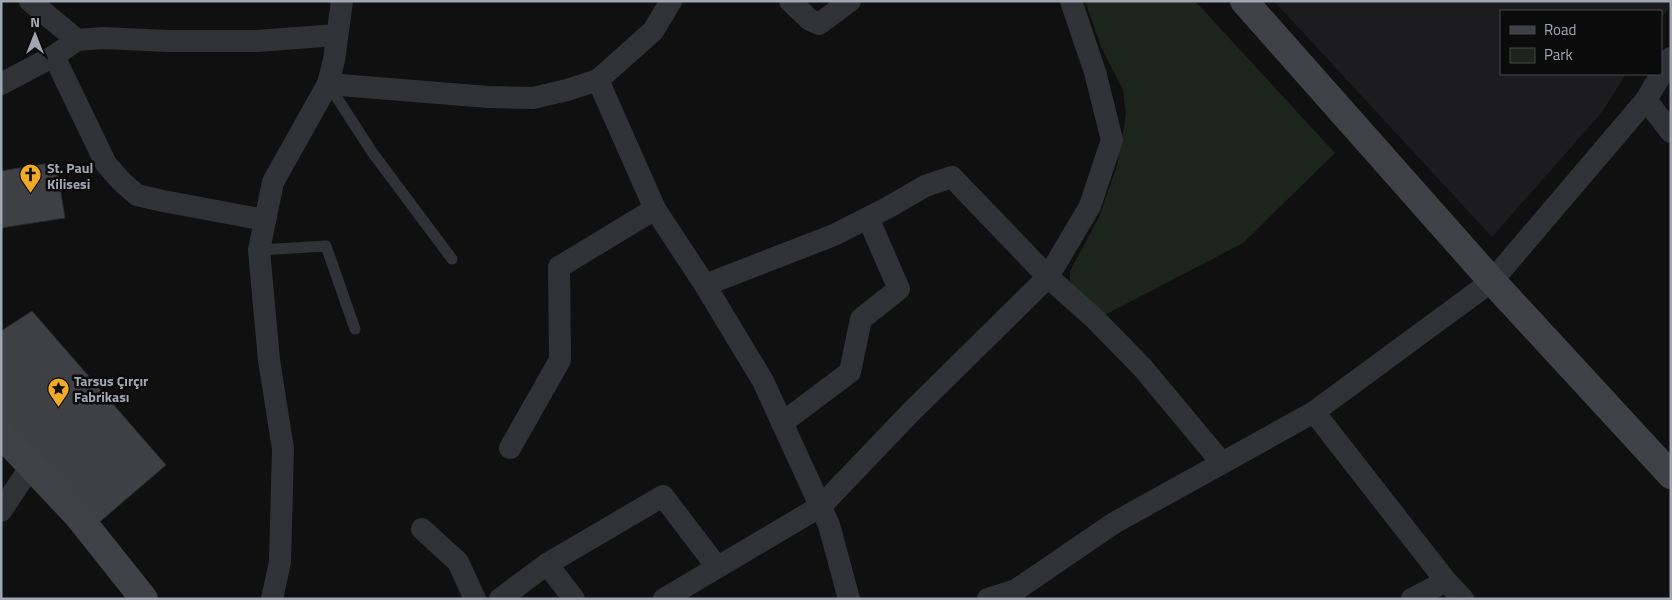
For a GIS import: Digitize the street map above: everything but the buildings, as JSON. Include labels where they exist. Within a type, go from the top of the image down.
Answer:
[{"type":"street","points":[[30,1],[77,40]]},
{"type":"street","points":[[272,599],[280,562],[283,449],[269,360],[259,250],[273,182],[328,84],[334,60],[342,1]]},
{"type":"street","points":[[328,84],[430,93],[533,98],[567,90],[598,80],[653,31],[671,1]]},
{"type":"street","points":[[790,1],[810,20],[820,24],[850,1]]},
{"type":"street","points":[[664,599],[821,506],[910,413],[1048,277],[1090,206],[1112,140],[1095,72],[1071,1]]},
{"type":"street","points":[[1244,1],[1492,281],[1671,475]]},
{"type":"street","points":[[1,84],[54,56],[77,40],[103,38],[168,41],[257,41],[338,35]]},
{"type":"street","points":[[54,56],[106,164],[136,195],[265,220]]},
{"type":"street","points":[[1662,73],[1671,58]]},
{"type":"street","points":[[988,599],[1016,590],[1114,523],[1314,412],[1492,281],[1646,100],[1661,75]]},
{"type":"street","points":[[598,80],[655,209],[706,286],[763,381],[821,506],[849,599]]},
{"type":"street","points":[[1646,100],[1671,132]]},
{"type":"street","points":[[706,286],[834,235],[926,186],[952,177],[1048,277],[1094,318],[1142,367],[1222,463]]},
{"type":"street","points":[[510,448],[560,360],[559,267],[655,209]]},
{"type":"street","points":[[782,423],[850,372],[861,319],[899,289],[868,218]]},
{"type":"street","points":[[1314,412],[1462,599]]},
{"type":"street","points":[[1,434],[78,516],[144,599]]},
{"type":"street","points":[[1,511],[31,466]]},
{"type":"street","points":[[500,599],[547,564],[663,496],[717,567]]},
{"type":"street","points":[[422,529],[458,562],[476,599]]},
{"type":"street","points":[[547,564],[574,599]]},
{"type":"street","points":[[1412,599],[1446,581]]},
{"type":"lane","points":[[328,84],[372,152],[452,258]]},
{"type":"lane","points":[[259,250],[326,246],[355,328]]},
{"type":"shaded area","points":[[1274,1],[1671,1],[1662,18],[1662,10],[1500,10],[1500,75],[1625,75],[1602,112],[1492,237]]},
{"type":"green space","points":[[1085,1],[1195,1],[1335,153],[1243,243],[1103,316],[1070,282],[1070,271],[1099,217],[1117,166],[1126,115],[1123,90],[1101,47]]},
{"type":"place","name":"St. Paul Kilisesi","points":[[31,194]]},
{"type":"place","name":"Tarsus Çırçır Fabrikası","points":[[58,407]]}]
